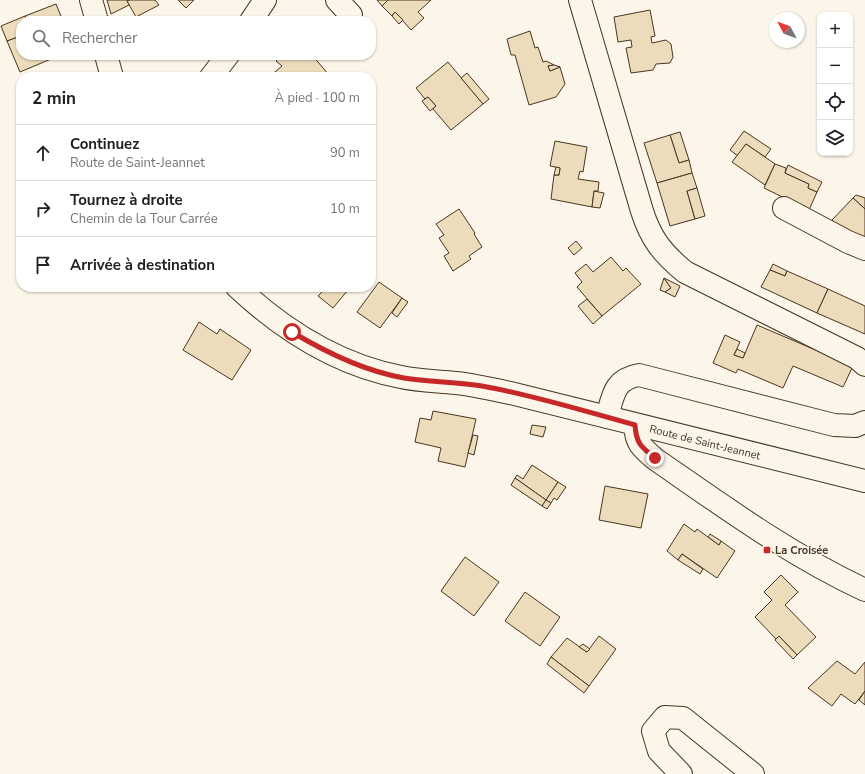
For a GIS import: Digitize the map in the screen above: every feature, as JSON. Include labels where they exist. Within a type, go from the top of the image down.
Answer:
[{"type":"street","points":[[90,0],[95,16]]},
{"type":"street","points":[[254,16],[264,0]]},
{"type":"street","points":[[580,0],[642,212],[654,240],[668,258],[684,272],[857,358],[865,365]]},
{"type":"street","points":[[107,60],[111,72]]},
{"type":"street","points":[[215,72],[224,60]]},
{"type":"street","points":[[784,208],[848,242],[865,249]]},
{"type":"street","name":"Route de Saint-Jeannet","points":[[243,292],[292,332],[317,346],[361,366],[402,378],[482,386],[865,481]]},
{"type":"street","points":[[607,417],[616,388],[621,382],[630,376],[639,375],[834,425],[855,426],[865,422]]},
{"type":"street","points":[[635,425],[636,438],[642,448],[655,458],[754,527],[802,558],[865,590]]},
{"type":"street","points":[[682,774],[659,751],[653,732],[665,717],[684,718],[753,774]]},
{"type":"building","points":[[107,0],[127,0],[129,5],[111,14]]},
{"type":"building","points":[[155,0],[159,5],[135,16],[127,1]]},
{"type":"building","points":[[178,0],[194,0],[186,8]]},
{"type":"building","points":[[377,0],[388,0],[382,6]]},
{"type":"building","points":[[388,0],[431,0],[418,12],[424,18],[411,30],[395,12],[392,16],[382,6]]},
{"type":"building","points":[[56,4],[61,16],[25,16]]},
{"type":"building","points":[[650,10],[655,36],[651,37],[652,43],[666,40],[671,44],[673,57],[670,63],[656,64],[653,70],[631,73],[626,48],[632,47],[631,40],[618,42],[614,17]]},
{"type":"building","points":[[395,12],[403,20],[399,24],[392,16]]},
{"type":"building","points":[[16,20],[16,38],[7,41],[1,26]]},
{"type":"building","points":[[530,31],[535,48],[538,47],[543,62],[546,61],[554,65],[548,66],[550,71],[560,67],[565,84],[556,97],[529,105],[515,55],[511,55],[507,39]]},
{"type":"building","points":[[16,38],[16,60],[49,60],[20,72],[7,41]]},
{"type":"building","points":[[316,60],[326,72],[275,72],[282,66],[276,61]]},
{"type":"building","points":[[448,62],[483,104],[451,130],[433,109],[436,106],[428,97],[425,99],[416,88]]},
{"type":"building","points":[[554,65],[560,67],[550,71],[548,66]]},
{"type":"building","points":[[467,73],[489,99],[483,104],[461,78]]},
{"type":"building","points":[[428,97],[436,106],[430,111],[422,101]]},
{"type":"building","points":[[744,131],[771,149],[765,157],[746,144],[738,156],[730,150]]},
{"type":"building","points":[[680,132],[689,160],[679,163],[670,135]]},
{"type":"building","points":[[670,135],[679,163],[689,160],[692,173],[657,183],[644,143]]},
{"type":"building","points":[[555,141],[587,147],[583,172],[580,171],[578,179],[599,182],[598,191],[594,191],[592,207],[551,199],[554,175],[559,175],[560,168],[550,166]]},
{"type":"building","points":[[746,144],[775,164],[765,185],[732,162]]},
{"type":"building","points":[[775,164],[786,168],[785,173],[809,184],[808,188],[817,192],[809,210],[764,188]]},
{"type":"building","points":[[788,165],[822,182],[817,192],[808,188],[809,184],[785,173]]},
{"type":"building","points":[[556,167],[560,168],[559,175],[554,175]]},
{"type":"building","points":[[692,173],[697,188],[687,191],[695,219],[670,226],[657,183]]},
{"type":"building","points":[[697,188],[705,216],[695,219],[687,191]]},
{"type":"building","points":[[594,191],[604,193],[600,208],[592,207]]},
{"type":"building","points":[[856,195],[865,198],[865,209],[853,198]]},
{"type":"building","points":[[853,198],[865,209],[865,240],[857,244],[832,220]]},
{"type":"building","points":[[459,209],[475,233],[474,234],[482,247],[469,256],[471,259],[453,271],[444,256],[449,253],[439,238],[444,235],[436,224]]},
{"type":"building","points":[[576,241],[582,248],[574,255],[568,248]]},
{"type":"building","points":[[611,257],[623,271],[626,268],[641,284],[602,316],[577,287],[582,282],[575,273],[586,264],[593,272]]},
{"type":"building","points":[[773,264],[787,271],[785,276],[770,270]]},
{"type":"building","points":[[770,270],[785,276],[787,271],[828,289],[817,313],[761,287]]},
{"type":"building","points":[[664,278],[671,288],[665,292],[660,290]]},
{"type":"building","points":[[664,278],[680,286],[675,297],[665,292],[671,288]]},
{"type":"building","points":[[379,282],[402,298],[380,328],[357,312],[372,292],[376,292],[376,286]]},
{"type":"building","points":[[828,289],[865,306],[865,334],[817,313]]},
{"type":"building","points":[[322,292],[346,292],[333,308],[318,296]]},
{"type":"building","points":[[402,298],[408,302],[397,317],[392,313]]},
{"type":"building","points":[[587,299],[602,316],[593,324],[578,306]]},
{"type":"building","points":[[199,322],[217,334],[220,329],[251,350],[232,380],[183,350]]},
{"type":"building","points":[[757,325],[853,366],[843,387],[793,366],[783,388],[738,369],[736,373],[713,363],[725,335],[740,342],[734,355],[743,358]]},
{"type":"building","points":[[737,349],[745,353],[743,358],[734,355]]},
{"type":"building","points":[[433,411],[476,419],[465,467],[438,461],[441,448],[415,442],[420,418],[431,420]]},
{"type":"building","points":[[532,425],[546,427],[543,437],[530,434]]},
{"type":"building","points":[[473,435],[478,436],[474,455],[468,453]]},
{"type":"building","points":[[532,465],[558,482],[546,500],[515,478],[517,475],[523,479]]},
{"type":"building","points":[[515,478],[546,500],[542,506],[511,485]]},
{"type":"building","points":[[558,482],[566,487],[557,500],[554,498],[551,503],[546,500]]},
{"type":"building","points":[[605,486],[648,494],[641,528],[599,520]]},
{"type":"building","points":[[546,500],[551,503],[547,509],[542,506]]},
{"type":"building","points":[[684,524],[695,532],[697,529],[719,545],[721,541],[735,551],[717,578],[682,554],[678,560],[667,551]]},
{"type":"building","points":[[710,534],[721,541],[719,545],[708,537]]},
{"type":"building","points":[[682,554],[703,569],[700,574],[678,560]]},
{"type":"building","points":[[465,557],[499,582],[474,616],[441,591]]},
{"type":"building","points":[[781,575],[798,592],[785,605],[816,637],[797,655],[779,636],[776,639],[755,617],[772,600],[764,592]]},
{"type":"building","points":[[525,592],[560,617],[540,646],[505,621]]},
{"type":"building","points":[[599,636],[616,649],[589,686],[551,657],[567,638],[587,652]]},
{"type":"building","points":[[779,636],[797,655],[793,659],[775,640]]},
{"type":"building","points":[[583,644],[590,649],[587,652],[579,647]]},
{"type":"building","points":[[551,657],[589,686],[584,693],[547,664]]},
{"type":"building","points":[[837,661],[855,674],[865,662],[865,691],[855,704],[841,694],[832,706],[808,688]]},
{"type":"building","points":[[865,691],[865,705],[859,700]]},
{"type":"place","name":"La Croisée","points":[[767,550]]},
{"type":"route","points":[[292,332],[339,357],[380,373],[402,378],[482,386],[635,425],[636,438],[642,448],[655,458]]}]
